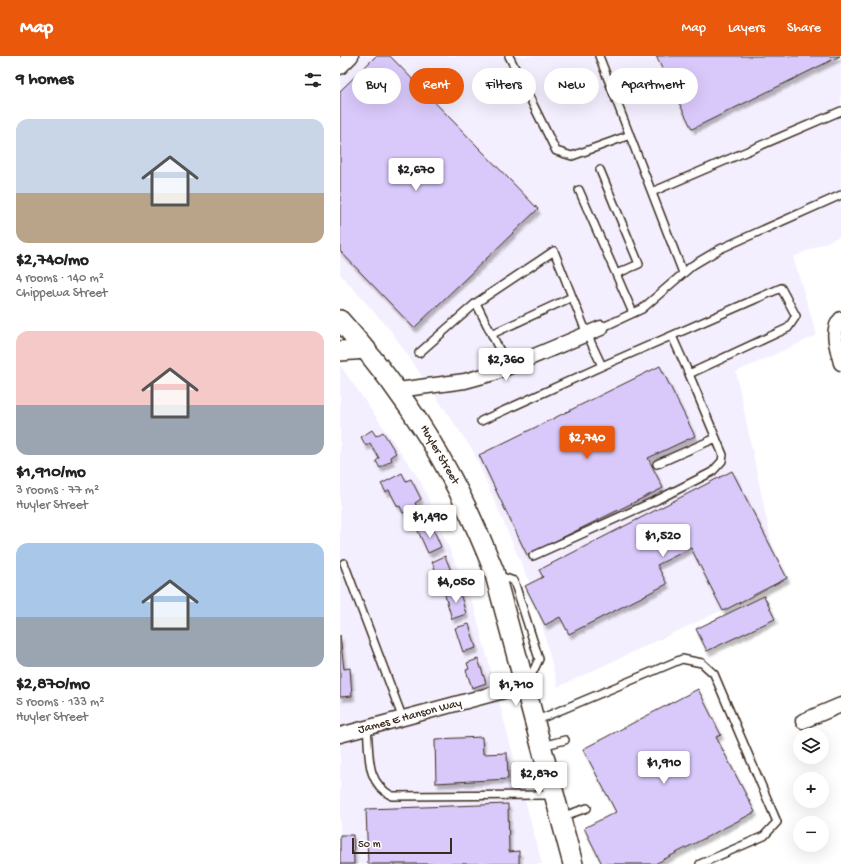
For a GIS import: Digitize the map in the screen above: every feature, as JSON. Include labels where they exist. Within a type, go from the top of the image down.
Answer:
[{"type":"street","points":[[340,67],[351,56]]},
{"type":"street","points":[[841,319],[836,326],[835,333],[841,363]]},
{"type":"street","name":"Huyler Street","points":[[340,320],[366,349],[398,390],[435,446],[458,487],[478,532],[494,574],[526,686],[573,864]]},
{"type":"street","points":[[398,390],[465,381],[508,368],[601,328]]},
{"type":"street","points":[[340,351],[366,349]]},
{"type":"street","name":"James E Hanson Way","points":[[340,735],[526,686]]},
{"type":"street","points":[[803,721],[841,705]]},
{"type":"lane","points":[[509,56],[556,151],[572,156],[630,135]]},
{"type":"lane","points":[[599,56],[683,273]]},
{"type":"lane","points":[[652,192],[841,112]]},
{"type":"lane","points":[[600,170],[639,264],[616,274]]},
{"type":"lane","points":[[580,190],[633,313]]},
{"type":"lane","points":[[601,328],[642,309],[693,264],[720,249],[841,195]]},
{"type":"lane","points":[[419,353],[476,303],[554,251],[587,334],[602,366]]},
{"type":"lane","points":[[481,420],[781,288],[796,316],[788,328],[690,374]]},
{"type":"lane","points":[[492,334],[572,298]]},
{"type":"lane","points":[[476,303],[508,368]]},
{"type":"lane","points":[[533,556],[657,500],[712,472],[722,461],[723,455],[690,374],[672,336]]},
{"type":"lane","points":[[657,464],[716,438]]},
{"type":"lane","points":[[344,563],[403,718]]},
{"type":"lane","points":[[535,721],[682,659],[702,663],[714,674],[777,822],[764,836],[700,864]]},
{"type":"lane","points":[[368,728],[372,774],[376,784],[383,791],[392,796],[555,795]]},
{"type":"lane","points":[[542,746],[565,740]]},
{"type":"lane","points":[[561,817],[587,808]]},
{"type":"shaded area","points":[[340,56],[841,56],[841,236],[793,257],[817,335],[736,372],[780,583],[558,687],[533,591],[473,451],[391,331],[340,274]]},
{"type":"shaded area","points":[[340,365],[420,480],[474,607],[542,864],[340,864]]},
{"type":"building","points":[[376,56],[390,56],[409,76],[409,104],[436,104],[538,209],[414,328],[340,251],[340,91],[352,79],[352,104],[401,104],[401,68],[364,68]]},
{"type":"building","points":[[656,56],[840,56],[692,129],[680,104],[698,104],[698,68],[662,68]]},
{"type":"building","points":[[660,366],[695,436],[648,458],[663,488],[527,555],[479,455]]},
{"type":"building","points":[[372,430],[376,436],[383,432],[396,453],[390,457],[392,460],[380,468],[376,461],[379,458],[370,443],[366,446],[361,437]]},
{"type":"building","points":[[732,471],[787,578],[723,611],[691,548],[657,565],[667,584],[569,634],[560,617],[545,625],[525,586],[543,577],[539,570]]},
{"type":"building","points":[[402,473],[406,481],[411,479],[421,499],[415,503],[417,507],[403,513],[389,490],[386,492],[381,484]]},
{"type":"building","points":[[431,524],[441,547],[428,553],[418,531]]},
{"type":"building","points":[[445,556],[455,581],[442,586],[432,562]]},
{"type":"building","points":[[459,590],[466,614],[452,619],[445,595]]},
{"type":"building","points":[[764,596],[775,619],[707,651],[696,629]]},
{"type":"building","points":[[469,624],[476,648],[463,652],[455,628]]},
{"type":"building","points":[[340,635],[344,669],[350,668],[352,696],[340,697]]},
{"type":"building","points":[[478,659],[486,683],[472,688],[466,670],[469,669],[467,663]]},
{"type":"building","points":[[698,689],[721,735],[716,737],[755,812],[655,864],[602,864],[584,828],[616,812],[583,749]]},
{"type":"building","points":[[482,737],[483,754],[507,753],[508,779],[436,783],[435,739]]},
{"type":"building","points":[[508,804],[509,852],[519,851],[519,864],[368,864],[366,809]]},
{"type":"building","points":[[340,835],[353,835],[354,864],[340,864]]}]
